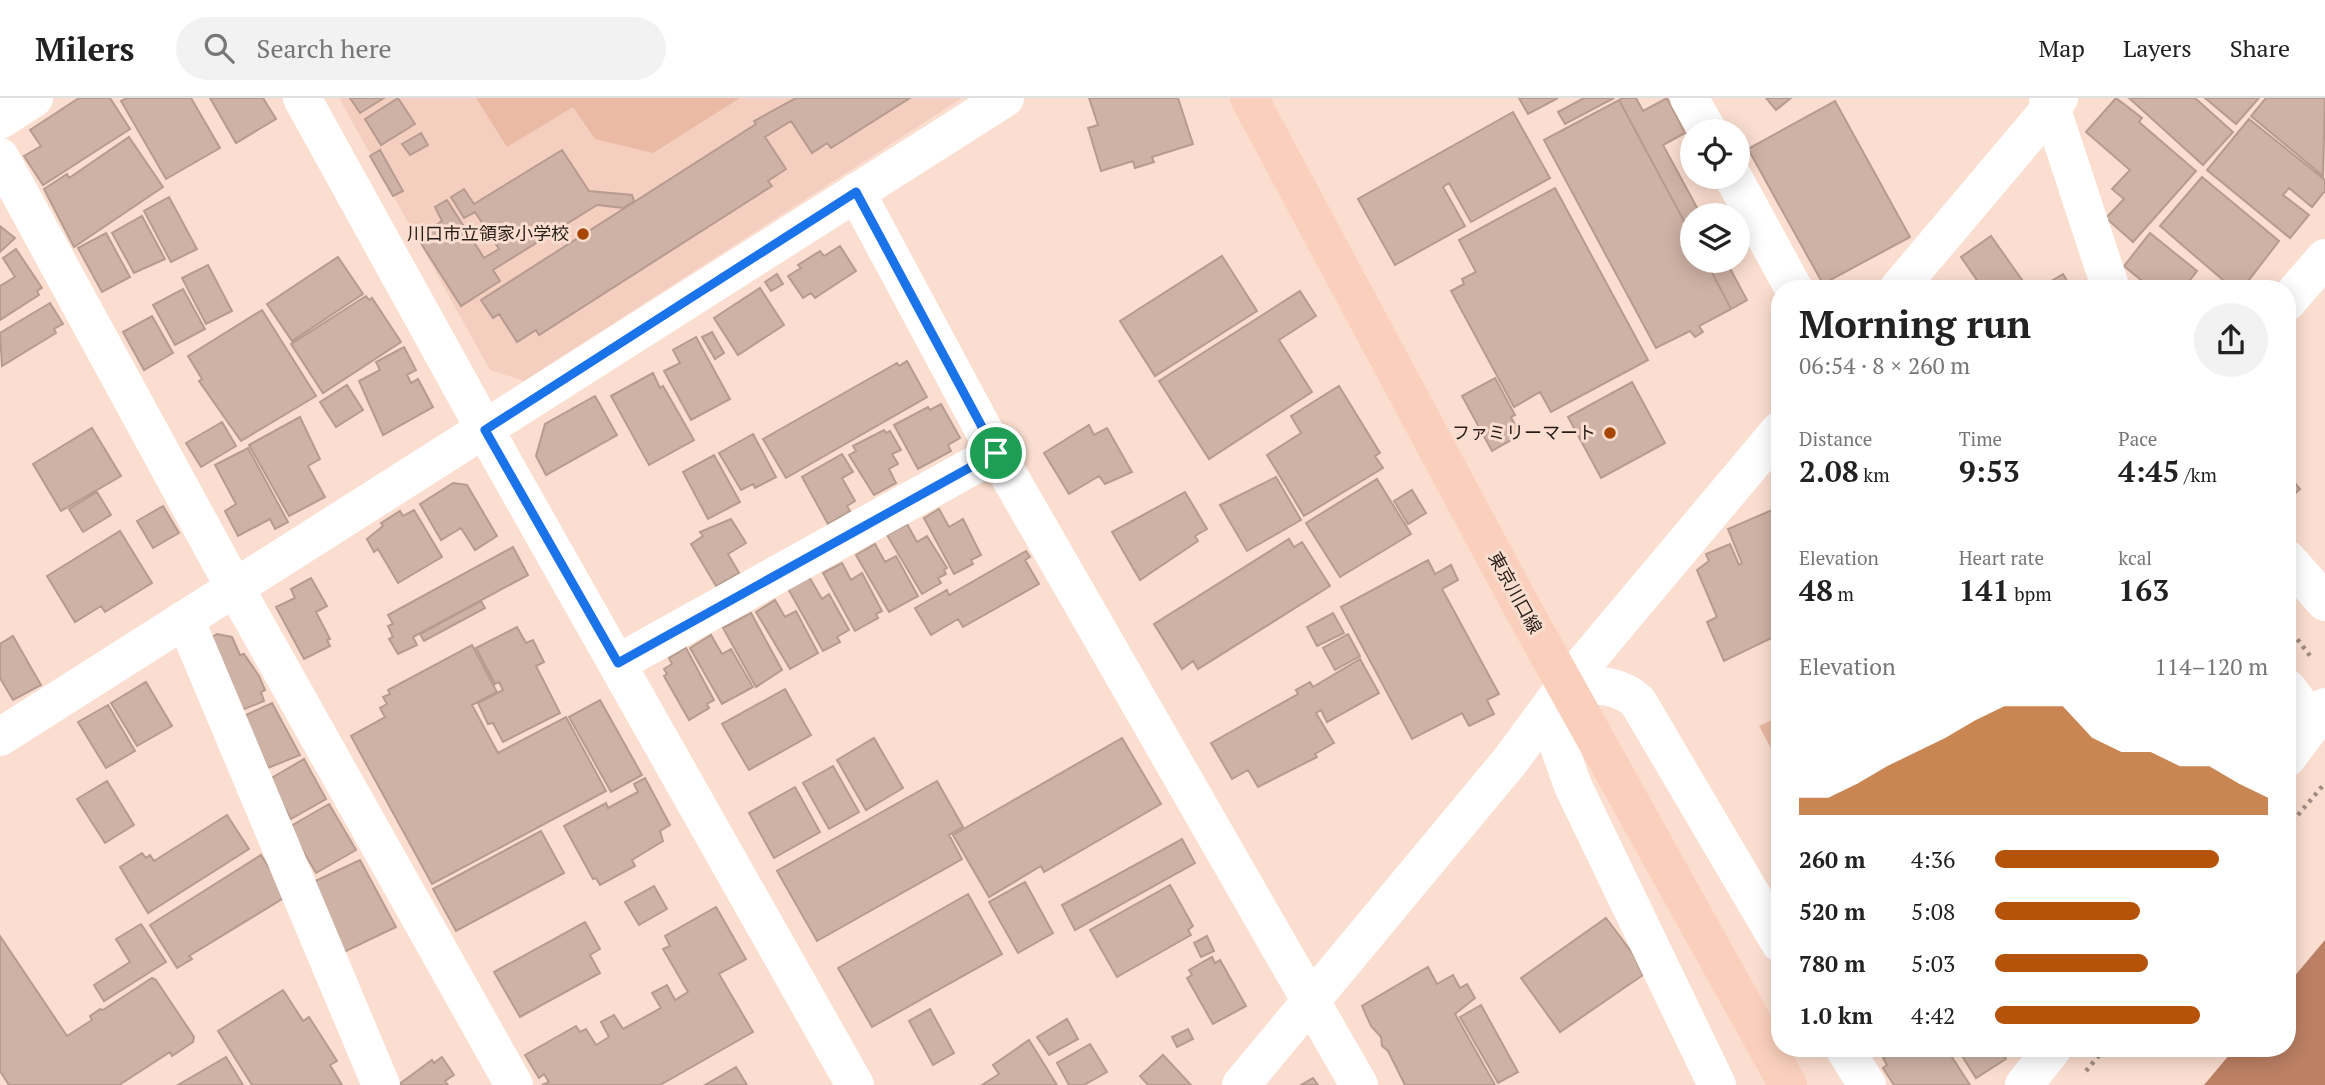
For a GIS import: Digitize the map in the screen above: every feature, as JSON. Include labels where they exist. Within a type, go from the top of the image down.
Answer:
[{"type":"main road","name":"東京川口線","points":[[1249,98],[1566,685],[1771,1054]]},
{"type":"main road","name":"東京川口線","points":[[1772,1057],[1788,1085]]},
{"type":"street","points":[[0,120],[34,98]]},
{"type":"street","points":[[302,98],[485,430],[855,1085]]},
{"type":"street","points":[[0,737],[1005,98]]},
{"type":"street","points":[[1689,98],[1701,119]]},
{"type":"street","points":[[1905,280],[2053,101]]},
{"type":"street","points":[[2053,101],[2108,280]]},
{"type":"street","points":[[0,157],[234,587],[514,1085]]},
{"type":"street","points":[[1740,189],[1789,280]]},
{"type":"street","points":[[856,192],[996,453],[1359,1085]]},
{"type":"street","points":[[2296,292],[2325,258]]},
{"type":"street","points":[[1241,1085],[1510,761],[1566,685],[1771,441]]},
{"type":"street","points":[[618,663],[996,453]]},
{"type":"street","points":[[2296,569],[2325,602]]},
{"type":"street","points":[[185,619],[381,1085]]},
{"type":"street","points":[[1566,685],[1601,685],[1628,692],[1639,702],[1771,928]]},
{"type":"street","points":[[1566,685],[1556,737],[1573,786],[1717,1085]]},
{"type":"street","points":[[2296,696],[2320,716],[2296,747]]},
{"type":"street","points":[[1850,1057],[1867,1085]]},
{"type":"street","points":[[2024,1085],[2046,1057]]},
{"type":"path","points":[[2296,637],[2318,664]]},
{"type":"path","points":[[2296,817],[2325,783]]},
{"type":"shaded area","name":"川口市立領家小学校","points":[[339,98],[962,98],[524,381],[490,370]]},
{"type":"shaded area","points":[[476,98],[740,98],[653,153],[595,139],[573,107],[507,147]]},
{"type":"shaded area","points":[[1771,720],[1771,748],[1759,726]]},
{"type":"shaded area","points":[[2325,940],[2325,1085],[2204,1085],[2227,1057],[2296,1057],[2296,974]]},
{"type":"building","points":[[79,98],[110,98],[130,129],[43,185],[24,156],[41,146],[30,130]]},
{"type":"building","points":[[127,98],[191,98],[220,148],[166,179],[121,101]]},
{"type":"building","points":[[210,98],[263,98],[276,119],[236,143]]},
{"type":"building","points":[[350,98],[384,98],[360,113]]},
{"type":"building","points":[[398,98],[415,124],[381,145],[365,119]]},
{"type":"building","points":[[796,98],[910,98],[831,148],[827,143],[812,153],[791,121],[765,137],[786,169],[768,181],[772,186],[539,335],[536,330],[517,342],[499,314],[493,318],[481,300],[756,124],[754,121]]},
{"type":"building","points":[[1089,98],[1178,98],[1193,144],[1152,157],[1154,162],[1135,168],[1133,161],[1101,171],[1088,128],[1098,125]]},
{"type":"building","points":[[1519,98],[1558,98],[1528,114]]},
{"type":"building","points":[[1584,98],[1614,98],[1565,124],[1558,112]]},
{"type":"building","points":[[1636,98],[1643,111],[1667,98],[1680,123],[1680,136],[1663,145],[1680,176],[1680,189],[1687,189],[1694,203],[1680,203],[1680,214],[1619,100]]},
{"type":"building","points":[[1766,98],[1791,98],[1776,110]]},
{"type":"building","points":[[2116,98],[2142,118],[2139,122],[2196,171],[2133,242],[2106,218],[2124,199],[2112,189],[2130,170],[2086,132]]},
{"type":"building","points":[[2129,98],[2195,98],[2233,132],[2203,165]]},
{"type":"building","points":[[2205,98],[2259,98],[2236,124]]},
{"type":"building","points":[[2266,98],[2325,98],[2323,176],[2251,116]]},
{"type":"building","points":[[1619,100],[1680,214],[1680,273],[1712,273],[1731,309],[1699,326],[1703,332],[1695,337],[1690,331],[1656,348],[1544,140]]},
{"type":"building","points":[[1835,101],[1910,237],[1830,280],[1821,280],[1750,153],[1750,148]]},
{"type":"building","points":[[1513,112],[1550,178],[1471,222],[1449,183],[1443,187],[1465,226],[1395,265],[1358,199]]},
{"type":"building","points":[[2249,119],[2325,180],[2325,191],[2312,207],[2289,188],[2283,195],[2309,215],[2290,238],[2207,170]]},
{"type":"building","points":[[421,133],[428,145],[410,155],[402,144]]},
{"type":"building","points":[[129,137],[163,187],[74,247],[44,189],[67,174],[69,178]]},
{"type":"building","points":[[380,150],[403,191],[393,196],[370,156]]},
{"type":"building","points":[[562,150],[589,191],[632,195],[634,201],[623,208],[597,205],[493,270],[500,281],[461,306],[417,237],[442,221],[435,207],[447,200],[484,258],[499,249],[475,212],[464,218],[451,197],[464,189],[474,204]]},
{"type":"building","points":[[2202,177],[2279,241],[2249,280],[2223,280],[2160,226]]},
{"type":"building","points":[[1555,188],[1648,360],[1551,412],[1540,392],[1514,407],[1451,291],[1464,284],[1462,279],[1476,272],[1459,240]]},
{"type":"building","points":[[169,197],[197,249],[171,262],[144,211]]},
{"type":"building","points":[[142,216],[165,259],[134,273],[112,233]]},
{"type":"building","points":[[0,226],[15,238],[0,252]]},
{"type":"building","points":[[106,233],[130,277],[102,292],[78,248]]},
{"type":"building","points":[[2150,233],[2197,271],[2190,280],[2141,280],[2124,266]]},
{"type":"building","points":[[1991,236],[2022,280],[1977,280],[1961,257]]},
{"type":"building","points":[[840,246],[856,271],[815,298],[811,293],[803,298],[788,276],[801,268],[798,265],[820,251],[824,256]]},
{"type":"building","points":[[16,249],[42,288],[37,291],[39,295],[0,320],[0,286],[15,277],[3,258]]},
{"type":"building","points":[[1222,256],[1257,311],[1155,376],[1120,321]]},
{"type":"building","points":[[338,257],[363,294],[292,341],[267,304]]},
{"type":"building","points":[[208,265],[232,311],[206,324],[182,278]]},
{"type":"building","points":[[1712,273],[1732,273],[1747,300],[1731,309]]},
{"type":"building","points":[[777,274],[783,284],[771,291],[765,282]]},
{"type":"building","points":[[2063,274],[2067,280],[2053,280]]},
{"type":"building","points":[[760,288],[784,325],[738,355],[714,318]]},
{"type":"building","points":[[183,289],[205,329],[175,345],[153,305]]},
{"type":"building","points":[[1300,291],[1316,316],[1279,340],[1312,392],[1209,459],[1159,381]]},
{"type":"building","points":[[366,296],[369,300],[372,298],[401,342],[323,393],[291,344]]},
{"type":"building","points":[[50,303],[63,324],[54,329],[56,333],[2,366],[0,333]]},
{"type":"building","points":[[262,310],[316,396],[241,441],[199,381],[202,379],[188,356]]},
{"type":"building","points":[[152,316],[173,353],[144,370],[123,332]]},
{"type":"building","points":[[712,332],[724,353],[715,359],[702,337]]},
{"type":"building","points":[[696,337],[730,399],[691,420],[664,371],[680,363],[673,350]]},
{"type":"building","points":[[404,347],[416,370],[407,375],[411,383],[418,379],[433,407],[383,435],[359,381],[380,370],[376,362]]},
{"type":"building","points":[[907,361],[927,397],[786,478],[763,439],[897,363],[899,366]]},
{"type":"building","points":[[653,373],[694,440],[649,465],[611,396]]},
{"type":"building","points":[[1495,378],[1515,415],[1511,417],[1520,435],[1492,451],[1462,396]]},
{"type":"building","points":[[1632,382],[1665,443],[1601,478],[1568,417]]},
{"type":"building","points":[[347,385],[363,410],[336,427],[320,402]]},
{"type":"building","points":[[1339,386],[1380,453],[1375,456],[1383,468],[1304,516],[1267,455],[1301,433],[1291,416]]},
{"type":"building","points":[[595,396],[617,435],[546,475],[536,456],[545,424]]},
{"type":"building","points":[[941,404],[960,438],[948,445],[951,451],[918,469],[894,425],[928,407],[930,410]]},
{"type":"building","points":[[300,417],[320,459],[308,466],[325,497],[289,516],[249,445]]},
{"type":"building","points":[[222,422],[236,446],[201,467],[186,443]]},
{"type":"building","points":[[1089,425],[1094,435],[1107,428],[1132,472],[1105,484],[1099,476],[1069,494],[1044,453]]},
{"type":"building","points":[[92,428],[121,476],[61,511],[33,464]]},
{"type":"building","points":[[884,430],[886,433],[890,431],[901,450],[892,454],[898,464],[889,469],[896,483],[874,495],[849,455],[856,451],[853,446]]},
{"type":"building","points":[[753,434],[776,477],[755,488],[753,484],[741,490],[719,453]]},
{"type":"building","points":[[248,448],[288,522],[275,529],[270,519],[238,536],[225,511],[236,504],[215,465]]},
{"type":"building","points":[[842,454],[853,472],[842,478],[855,501],[847,506],[850,511],[828,524],[802,477]]},
{"type":"building","points":[[714,455],[740,502],[708,519],[683,472]]},
{"type":"building","points":[[1276,477],[1301,520],[1247,551],[1220,505]]},
{"type":"building","points":[[1377,479],[1411,534],[1340,577],[1306,523]]},
{"type":"building","points":[[453,483],[467,485],[497,536],[475,550],[461,528],[441,540],[420,504]]},
{"type":"building","points":[[1412,490],[1426,513],[1408,524],[1394,501]]},
{"type":"building","points":[[97,492],[111,515],[83,532],[69,509]]},
{"type":"building","points":[[1185,492],[1207,529],[1195,536],[1198,541],[1140,580],[1112,532]]},
{"type":"building","points":[[163,506],[179,533],[153,548],[137,521]]},
{"type":"building","points":[[939,509],[949,527],[963,519],[981,555],[971,560],[973,564],[954,574],[924,518]]},
{"type":"building","points":[[414,510],[442,557],[398,583],[378,549],[374,552],[367,539],[383,526],[381,523],[400,511],[403,516]]},
{"type":"building","points":[[1771,510],[1771,638],[1724,661],[1707,622],[1717,617],[1697,570],[1709,561],[1706,554],[1730,544],[1739,565],[1742,563],[1728,529]]},
{"type":"building","points":[[731,519],[746,543],[728,554],[739,573],[716,586],[691,544],[703,536],[700,532]]},
{"type":"building","points":[[907,524],[917,542],[927,536],[947,568],[944,570],[946,574],[938,578],[941,583],[922,594],[887,535]]},
{"type":"building","points":[[120,531],[152,583],[105,612],[101,606],[75,622],[47,576]]},
{"type":"building","points":[[1289,539],[1294,547],[1302,542],[1330,586],[1198,669],[1193,661],[1182,669],[1154,624]]},
{"type":"building","points":[[875,544],[885,562],[896,556],[918,596],[889,612],[856,555]]},
{"type":"building","points":[[513,547],[528,575],[413,637],[417,645],[398,654],[389,639],[393,637],[388,626],[393,624],[388,615]]},
{"type":"building","points":[[1026,551],[1030,557],[1025,560],[1039,584],[963,627],[958,619],[931,635],[915,608],[947,590],[949,595]]},
{"type":"building","points":[[1428,560],[1435,574],[1451,565],[1458,580],[1442,589],[1499,694],[1487,700],[1494,714],[1469,726],[1462,713],[1412,739],[1341,607]]},
{"type":"building","points":[[842,563],[851,580],[862,573],[882,611],[876,614],[878,618],[855,631],[823,573]]},
{"type":"building","points":[[808,575],[822,599],[829,594],[849,630],[837,637],[840,642],[823,651],[787,587]]},
{"type":"building","points":[[311,578],[327,606],[316,612],[330,639],[327,640],[330,646],[304,659],[276,607],[295,598],[291,589]]},
{"type":"building","points":[[775,600],[785,617],[796,611],[818,653],[790,669],[756,612]]},
{"type":"building","points":[[481,601],[485,608],[424,641],[420,634]]},
{"type":"building","points":[[751,613],[782,670],[756,687],[723,628]]},
{"type":"building","points":[[1333,613],[1344,633],[1317,646],[1307,627]]},
{"type":"building","points":[[517,627],[526,643],[533,640],[544,662],[536,666],[560,713],[503,742],[493,723],[488,724],[478,703],[503,690],[499,682],[495,684],[476,648]]},
{"type":"building","points":[[217,634],[232,637],[240,655],[244,654],[265,690],[261,692],[264,701],[242,710],[207,640]]},
{"type":"building","points":[[1348,634],[1360,656],[1335,670],[1323,648]]},
{"type":"building","points":[[711,635],[722,654],[731,649],[753,687],[722,704],[690,648]]},
{"type":"building","points":[[13,636],[41,685],[13,700],[0,678],[0,644]]},
{"type":"building","points":[[472,645],[497,692],[472,705],[498,753],[566,717],[606,791],[432,884],[351,736],[385,717],[380,708],[387,704],[383,697],[390,694],[388,690]]},
{"type":"building","points":[[686,648],[714,700],[707,704],[709,708],[689,720],[664,676],[667,674],[664,669],[672,664],[669,658]]},
{"type":"building","points":[[1360,659],[1379,693],[1327,722],[1321,710],[1316,713],[1334,743],[1315,754],[1317,757],[1258,787],[1248,770],[1232,779],[1211,743],[1298,694],[1296,690],[1310,682],[1313,687]]},
{"type":"building","points":[[146,682],[172,726],[137,746],[111,703]]},
{"type":"building","points":[[785,689],[811,735],[749,770],[722,724]]},
{"type":"building","points":[[600,700],[642,775],[611,792],[569,717]]},
{"type":"building","points":[[272,703],[300,755],[268,768],[244,716]]},
{"type":"building","points":[[108,705],[135,751],[106,768],[78,722]]},
{"type":"building","points":[[874,738],[903,788],[866,810],[837,760]]},
{"type":"building","points":[[1122,738],[1161,804],[1044,872],[1041,866],[989,897],[953,835]]},
{"type":"building","points":[[304,759],[326,799],[291,819],[268,780]]},
{"type":"building","points":[[833,766],[859,812],[829,829],[803,783]]},
{"type":"building","points":[[645,778],[670,825],[660,831],[663,841],[632,860],[635,866],[600,885],[596,878],[593,879],[564,826],[606,803],[608,808],[638,792],[634,784]]},
{"type":"building","points":[[107,781],[134,825],[105,843],[77,799]]},
{"type":"building","points":[[937,781],[963,827],[949,835],[962,859],[817,941],[777,871]]},
{"type":"building","points":[[795,787],[820,832],[774,858],[749,813]]},
{"type":"building","points":[[329,804],[356,850],[316,873],[289,827]]},
{"type":"building","points":[[227,815],[249,849],[148,913],[120,867],[142,853],[146,858],[150,855],[154,861]]},
{"type":"building","points":[[541,831],[564,873],[456,931],[433,889]]},
{"type":"building","points":[[1182,839],[1195,863],[1075,930],[1062,905]]},
{"type":"building","points":[[261,855],[287,896],[189,956],[192,959],[177,968],[150,925]]},
{"type":"building","points":[[360,860],[396,927],[344,952],[311,883]]},
{"type":"building","points":[[1025,882],[1053,933],[1018,953],[989,902]]},
{"type":"building","points":[[1170,885],[1193,926],[1188,930],[1191,935],[1117,977],[1090,930]]},
{"type":"building","points":[[654,886],[667,909],[639,925],[625,902]]},
{"type":"building","points":[[968,894],[1002,954],[872,1027],[838,968]]},
{"type":"building","points":[[716,907],[746,959],[719,974],[753,1032],[660,1085],[542,1085],[549,1082],[544,1074],[539,1078],[525,1055],[576,1026],[580,1032],[586,1029],[596,1045],[609,1037],[601,1022],[614,1015],[623,1029],[661,1008],[652,993],[667,985],[675,1000],[688,992],[663,949],[670,946],[665,936]]},
{"type":"building","points":[[1606,918],[1633,954],[1643,975],[1560,1032],[1521,978]]},
{"type":"building","points":[[585,922],[600,949],[590,955],[600,973],[520,1017],[494,972]]},
{"type":"building","points":[[141,924],[166,962],[104,1001],[94,985],[130,962],[116,939]]},
{"type":"building","points":[[0,936],[67,1036],[92,1020],[90,1016],[100,1009],[103,1010],[152,978],[194,1037],[193,1042],[172,1056],[170,1052],[119,1085],[9,1085],[0,1071]]},
{"type":"building","points":[[1207,936],[1214,951],[1201,957],[1194,943]]},
{"type":"building","points":[[1212,957],[1215,963],[1220,960],[1246,1006],[1213,1024],[1187,978],[1192,975],[1189,970]]},
{"type":"building","points":[[1428,967],[1437,984],[1453,975],[1460,988],[1467,984],[1475,998],[1455,1014],[1495,1085],[1405,1085],[1388,1051],[1382,1046],[1381,1037],[1371,1026],[1362,1006]]},
{"type":"building","points":[[283,990],[303,1021],[309,1017],[337,1061],[330,1065],[342,1085],[252,1085],[218,1031]]},
{"type":"building","points":[[1481,1005],[1518,1072],[1498,1083],[1460,1017]]},
{"type":"building","points":[[930,1009],[954,1053],[933,1065],[909,1021]]},
{"type":"building","points":[[1067,1019],[1078,1039],[1049,1055],[1037,1037]]},
{"type":"building","points":[[1188,1029],[1193,1039],[1177,1047],[1172,1037]]},
{"type":"building","points":[[1029,1040],[1057,1085],[982,1085],[999,1074],[993,1065]]},
{"type":"building","points":[[1090,1044],[1107,1072],[1084,1085],[1069,1085],[1057,1063]]},
{"type":"building","points":[[1163,1055],[1191,1085],[1148,1085],[1140,1076]]},
{"type":"building","points":[[226,1057],[243,1085],[178,1085]]},
{"type":"building","points":[[442,1057],[454,1075],[445,1081],[448,1085],[398,1085],[432,1060],[434,1063]]},
{"type":"building","points":[[1952,1057],[1970,1085],[1894,1085],[1883,1068],[1887,1065],[1883,1058]]},
{"type":"building","points":[[1963,1057],[2005,1057],[2006,1059],[1976,1078]]},
{"type":"building","points":[[736,1067],[747,1085],[705,1085]]},
{"type":"building","points":[[1313,1078],[1318,1085],[1301,1085]]},
{"type":"place","name":"川口市立領家小学校","points":[[583,234]]},
{"type":"place","name":"ファミリーマート","points":[[1610,433]]},
{"type":"route","points":[[856,192],[996,453],[618,663],[485,430],[856,192]]}]
